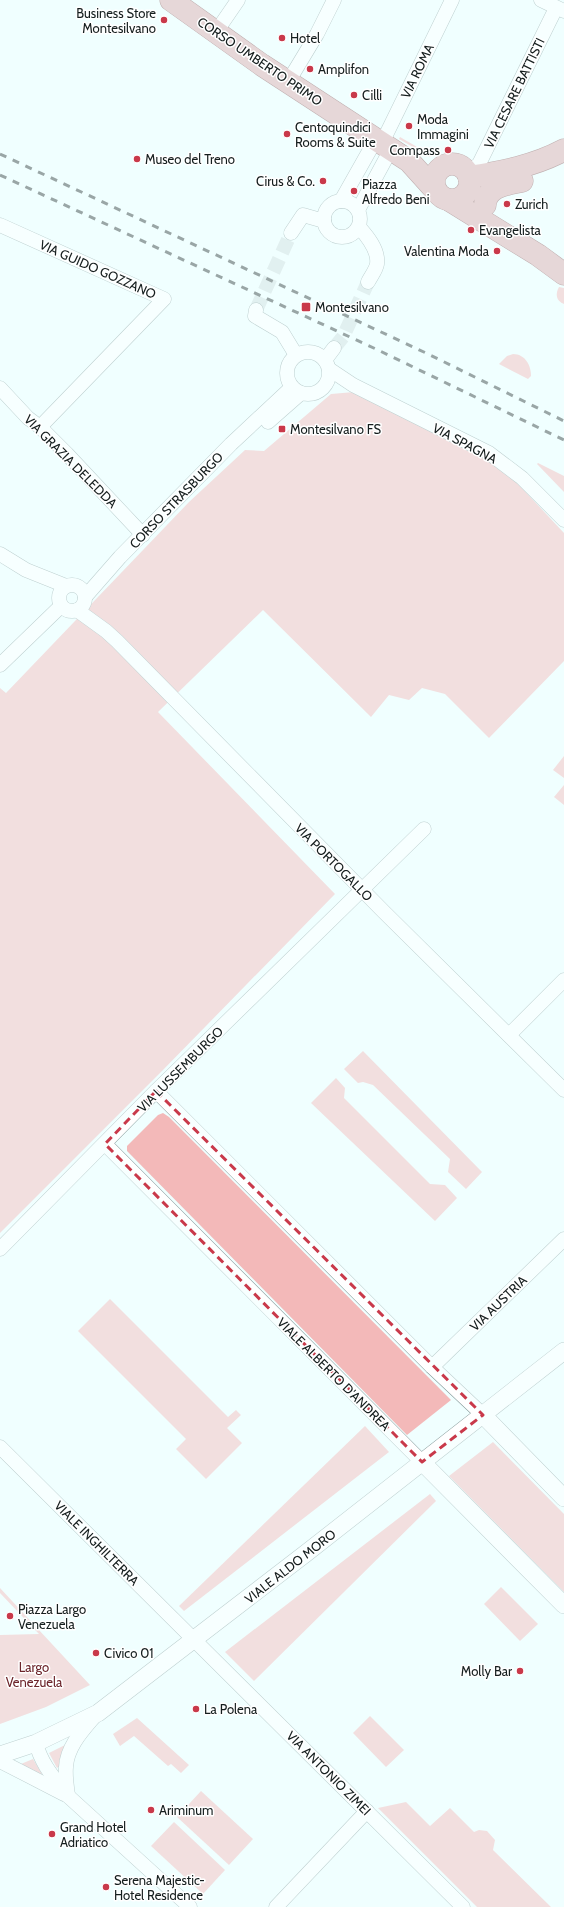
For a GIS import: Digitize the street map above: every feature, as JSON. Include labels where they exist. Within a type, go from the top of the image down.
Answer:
[{"type":"main road","name":"CORSO UMBERTO PRIMO","points":[[171,0],[288,82],[409,161],[442,195],[564,274]]},
{"type":"main road","points":[[464,178],[530,165],[564,150]]},
{"type":"main road","name":"CORSO UMBERTO PRIMO","points":[[409,161],[464,178]]},
{"type":"main road","points":[[486,205],[488,196],[493,190],[535,179],[564,166]]},
{"type":"main road","points":[[464,178],[459,199],[442,195],[434,182],[436,174],[442,168],[464,178],[500,180],[512,184]]},
{"type":"main road","points":[[464,178],[486,205],[500,233]]},
{"type":"street","points":[[216,32],[238,0]]},
{"type":"street","points":[[288,82],[317,34],[334,0]]},
{"type":"street","name":"VIA ROMA","points":[[383,144],[452,0]]},
{"type":"street","points":[[541,0],[560,9]]},
{"type":"street","name":"VIA CESARE BATTISTI","points":[[464,178],[479,164],[560,9]]},
{"type":"street","points":[[341,201],[350,203],[358,210],[361,219],[359,227],[352,235],[341,238],[331,234],[327,230],[324,215],[330,206],[341,201],[383,144]]},
{"type":"street","points":[[358,210],[383,144]]},
{"type":"street","points":[[291,233],[303,215],[324,220]]},
{"type":"street","name":"VIA GUIDO GOZZANO","points":[[0,225],[164,299],[40,427]]},
{"type":"street","points":[[359,227],[370,239],[377,264],[368,282]]},
{"type":"street","points":[[256,310],[255,316],[282,332],[296,355]]},
{"type":"street","points":[[327,370],[320,356],[308,352],[296,355],[291,360],[287,372],[289,382],[297,390],[313,393],[322,388],[334,348]]},
{"type":"street","name":"VIA SPAGNA","points":[[327,370],[336,381],[353,385],[489,453],[522,478],[564,520]]},
{"type":"street","name":"VIA GRAZIA DELEDDA","points":[[0,388],[28,418],[40,427],[143,535]]},
{"type":"street","name":"CORSO STRASBURGO","points":[[0,665],[47,620],[120,557],[143,535],[231,444],[246,442],[297,390]]},
{"type":"street","name":"VIA PORTOGALLO","points":[[0,554],[73,598],[362,890],[564,1090]]},
{"type":"street","name":"VIA LUSSEMBURGO","points":[[0,1249],[156,1091],[424,829]]},
{"type":"street","points":[[509,1035],[564,980]]},
{"type":"street","points":[[156,1091],[432,1367],[483,1415],[564,1498]]},
{"type":"street","name":"VIALE ALBERTO D'ANDREA","points":[[105,1144],[564,1604]]},
{"type":"street","name":"VIA AUSTRIA","points":[[432,1367],[564,1239]]},
{"type":"street","name":"VIALE ALDO MORO","points":[[0,1755],[36,1743],[98,1713],[564,1351]]},
{"type":"street","name":"VIALE INGHILTERRA","points":[[0,1447],[195,1639]]},
{"type":"street","name":"VIA ANTONIO ZIMEI","points":[[195,1639],[463,1907]]},
{"type":"street","points":[[68,1796],[66,1767],[70,1752],[78,1736],[98,1713]]},
{"type":"street","points":[[36,1743],[39,1755],[51,1775],[68,1796],[190,1907]]},
{"type":"street","points":[[0,1761],[68,1796]]},
{"type":"street","points":[[276,1907],[367,1811]]},
{"type":"highlighted area","points":[[156,1091],[483,1415],[422,1462],[105,1144]]},
{"type":"green space","points":[[400,137],[431,155],[430,157],[399,139]]},
{"type":"green space","points":[[559,287],[564,288],[564,304],[559,301],[557,297]]},
{"type":"green space","points":[[517,354],[524,358],[528,364],[531,376],[528,379],[499,364],[507,356]]},
{"type":"green space","points":[[354,392],[505,470],[564,533],[564,661],[489,738],[445,694],[422,688],[409,700],[389,695],[371,717],[263,610],[158,712],[335,894],[163,1070],[0,1233],[0,688],[6,693],[189,502],[245,450],[264,451],[331,394]]},
{"type":"green space","points":[[538,463],[564,476],[564,492],[537,464]]},
{"type":"green space","points":[[564,756],[564,778],[553,770]]},
{"type":"green space","points":[[564,785],[564,805],[554,797]]},
{"type":"green space","points":[[363,1051],[482,1172],[466,1189],[448,1172],[450,1159],[373,1085],[363,1082],[358,1083],[344,1069]]},
{"type":"green space","points":[[336,1078],[345,1088],[344,1098],[430,1184],[445,1185],[457,1198],[435,1221],[311,1103]]},
{"type":"green space","points":[[163,1113],[169,1117],[451,1400],[407,1435],[127,1151],[127,1146],[158,1115]]},
{"type":"green space","points":[[110,1299],[228,1417],[236,1410],[241,1415],[227,1428],[242,1443],[206,1479],[176,1449],[186,1439],[78,1331]]},
{"type":"green space","points":[[365,1426],[389,1452],[184,1611],[179,1606]]},
{"type":"green space","points":[[493,1442],[564,1514],[564,1592],[449,1476]]},
{"type":"green space","points":[[430,1494],[436,1501],[254,1681],[225,1652]]},
{"type":"green space","points":[[501,1587],[538,1624],[520,1641],[484,1604]]},
{"type":"green space","name":"Largo Venezuela","points":[[0,1588],[90,1685],[46,1707],[0,1724],[0,1635],[39,1634],[0,1593]]},
{"type":"green space","points":[[370,1716],[404,1750],[386,1767],[353,1733]]},
{"type":"green space","points":[[137,1718],[189,1765],[181,1773],[171,1764],[168,1766],[134,1736],[120,1746],[113,1734]]},
{"type":"green space","points":[[69,1743],[61,1765],[57,1768],[49,1753]]},
{"type":"green space","points":[[33,1759],[42,1774],[37,1776],[16,1766]]},
{"type":"green space","points":[[201,1791],[253,1839],[229,1865],[177,1817]]},
{"type":"green space","points":[[406,1802],[430,1826],[450,1808],[474,1832],[479,1830],[487,1831],[495,1840],[493,1850],[551,1907],[477,1907],[378,1808]]},
{"type":"green space","points":[[174,1822],[225,1870],[203,1894],[151,1846]]},
{"type":"tunnel","points":[[256,310],[291,233]]},
{"type":"tunnel","points":[[334,348],[343,337],[368,282]]},
{"type":"railway","points":[[0,154],[426,353],[564,421]]},
{"type":"railway","points":[[0,175],[378,350],[564,440]]},
{"type":"place","name":"Business Store Montesilvano","points":[[164,20]]},
{"type":"place","name":"Hotel","points":[[282,38]]},
{"type":"place","name":"Amplifon","points":[[310,69]]},
{"type":"place","name":"Cilli","points":[[354,95]]},
{"type":"place","name":"Moda Immagini","points":[[409,126]]},
{"type":"place","name":"Centoquindici Rooms & Suite","points":[[287,134]]},
{"type":"place","name":"Compass","points":[[448,150]]},
{"type":"place","name":"Museo del Treno","points":[[137,159]]},
{"type":"place","name":"Cirus & Co.","points":[[323,181]]},
{"type":"place","name":"Piazza Alfredo Beni","points":[[354,191]]},
{"type":"place","name":"Zurich","points":[[507,204]]},
{"type":"place","name":"Evangelista","points":[[471,230]]},
{"type":"place","name":"Valentina Moda","points":[[497,251]]},
{"type":"place","name":"Montesilvano","points":[[306,307]]},
{"type":"place","name":"Montesilvano FS","points":[[282,429]]},
{"type":"place","name":"Piazza Largo Venezuela","points":[[10,1616]]},
{"type":"place","name":"Civico 01","points":[[96,1653]]},
{"type":"place","name":"Molly Bar","points":[[520,1671]]},
{"type":"place","name":"La Polena","points":[[196,1709]]},
{"type":"place","name":"Ariminum","points":[[151,1810]]},
{"type":"place","name":"Grand Hotel Adriatico","points":[[52,1834]]},
{"type":"place","name":"Serena Majestic- Hotel Residence","points":[[106,1887]]}]
